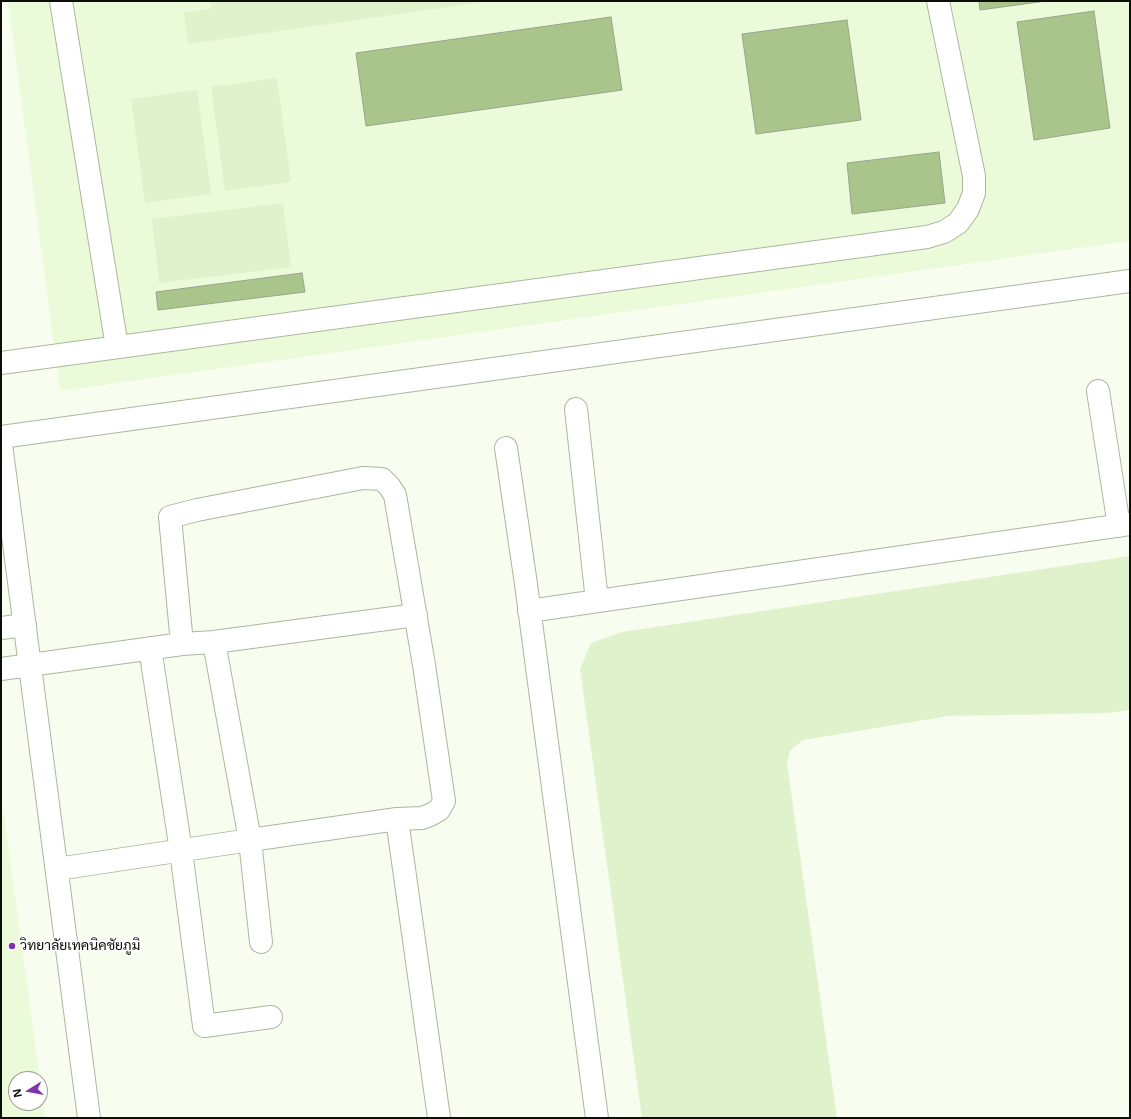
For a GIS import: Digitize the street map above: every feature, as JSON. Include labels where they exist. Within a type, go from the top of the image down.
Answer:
[{"type":"street","points":[[61,1],[117,347]]},
{"type":"street","points":[[1,363],[919,238],[944,232],[958,223],[968,209],[974,193],[974,176],[938,1]]},
{"type":"street","points":[[1,438],[1130,281]]},
{"type":"street","points":[[529,611],[1125,525],[1098,391]]},
{"type":"street","points":[[576,409],[597,601]]},
{"type":"street","points":[[1,444],[90,1118]]},
{"type":"street","points":[[506,448],[597,1118]]},
{"type":"street","points":[[57,869],[397,819],[422,818],[439,810],[444,801],[416,615],[395,495],[382,479],[363,478],[170,517],[182,644]]},
{"type":"street","points":[[1,669],[150,648],[214,642],[416,615]]},
{"type":"street","points":[[1,628],[25,625]]},
{"type":"street","points":[[214,642],[250,840],[260,942]]},
{"type":"street","points":[[150,648],[181,851],[204,1026],[271,1017]]},
{"type":"street","points":[[397,819],[439,1118]]},
{"type":"shaded area","points":[[8,1],[1130,1],[1130,241],[60,391]]},
{"type":"shaded area","points":[[210,1],[490,1],[188,44],[184,13],[212,8]]},
{"type":"shaded area","points":[[277,78],[291,182],[225,191],[211,87]]},
{"type":"shaded area","points":[[197,90],[211,194],[145,203],[131,99]]},
{"type":"shaded area","points":[[283,203],[291,267],[159,283],[152,219]]},
{"type":"shaded area","points":[[1130,556],[1130,710],[1108,713],[949,716],[803,740],[790,751],[787,763],[837,1118],[642,1118],[580,669],[591,643],[622,632]]},
{"type":"shaded area","name":"วิทยาลัยเทคนิคชัยภูมิ","points":[[1,813],[4,814],[39,1071],[8,1071],[8,1111],[44,1111],[45,1118],[1,1118]]},
{"type":"building","points":[[979,1],[1046,1],[980,10]]},
{"type":"building","points":[[1094,11],[1110,128],[1034,140],[1017,22]]},
{"type":"building","points":[[611,17],[622,90],[366,126],[356,53]]},
{"type":"building","points":[[847,20],[861,120],[756,134],[742,34]]},
{"type":"building","points":[[939,152],[945,203],[852,214],[847,163]]},
{"type":"building","points":[[302,273],[305,292],[158,310],[156,292]]},
{"type":"place","name":"วิทยาลัยเทคนิคชัยภูมิ","points":[[12,946]]}]
